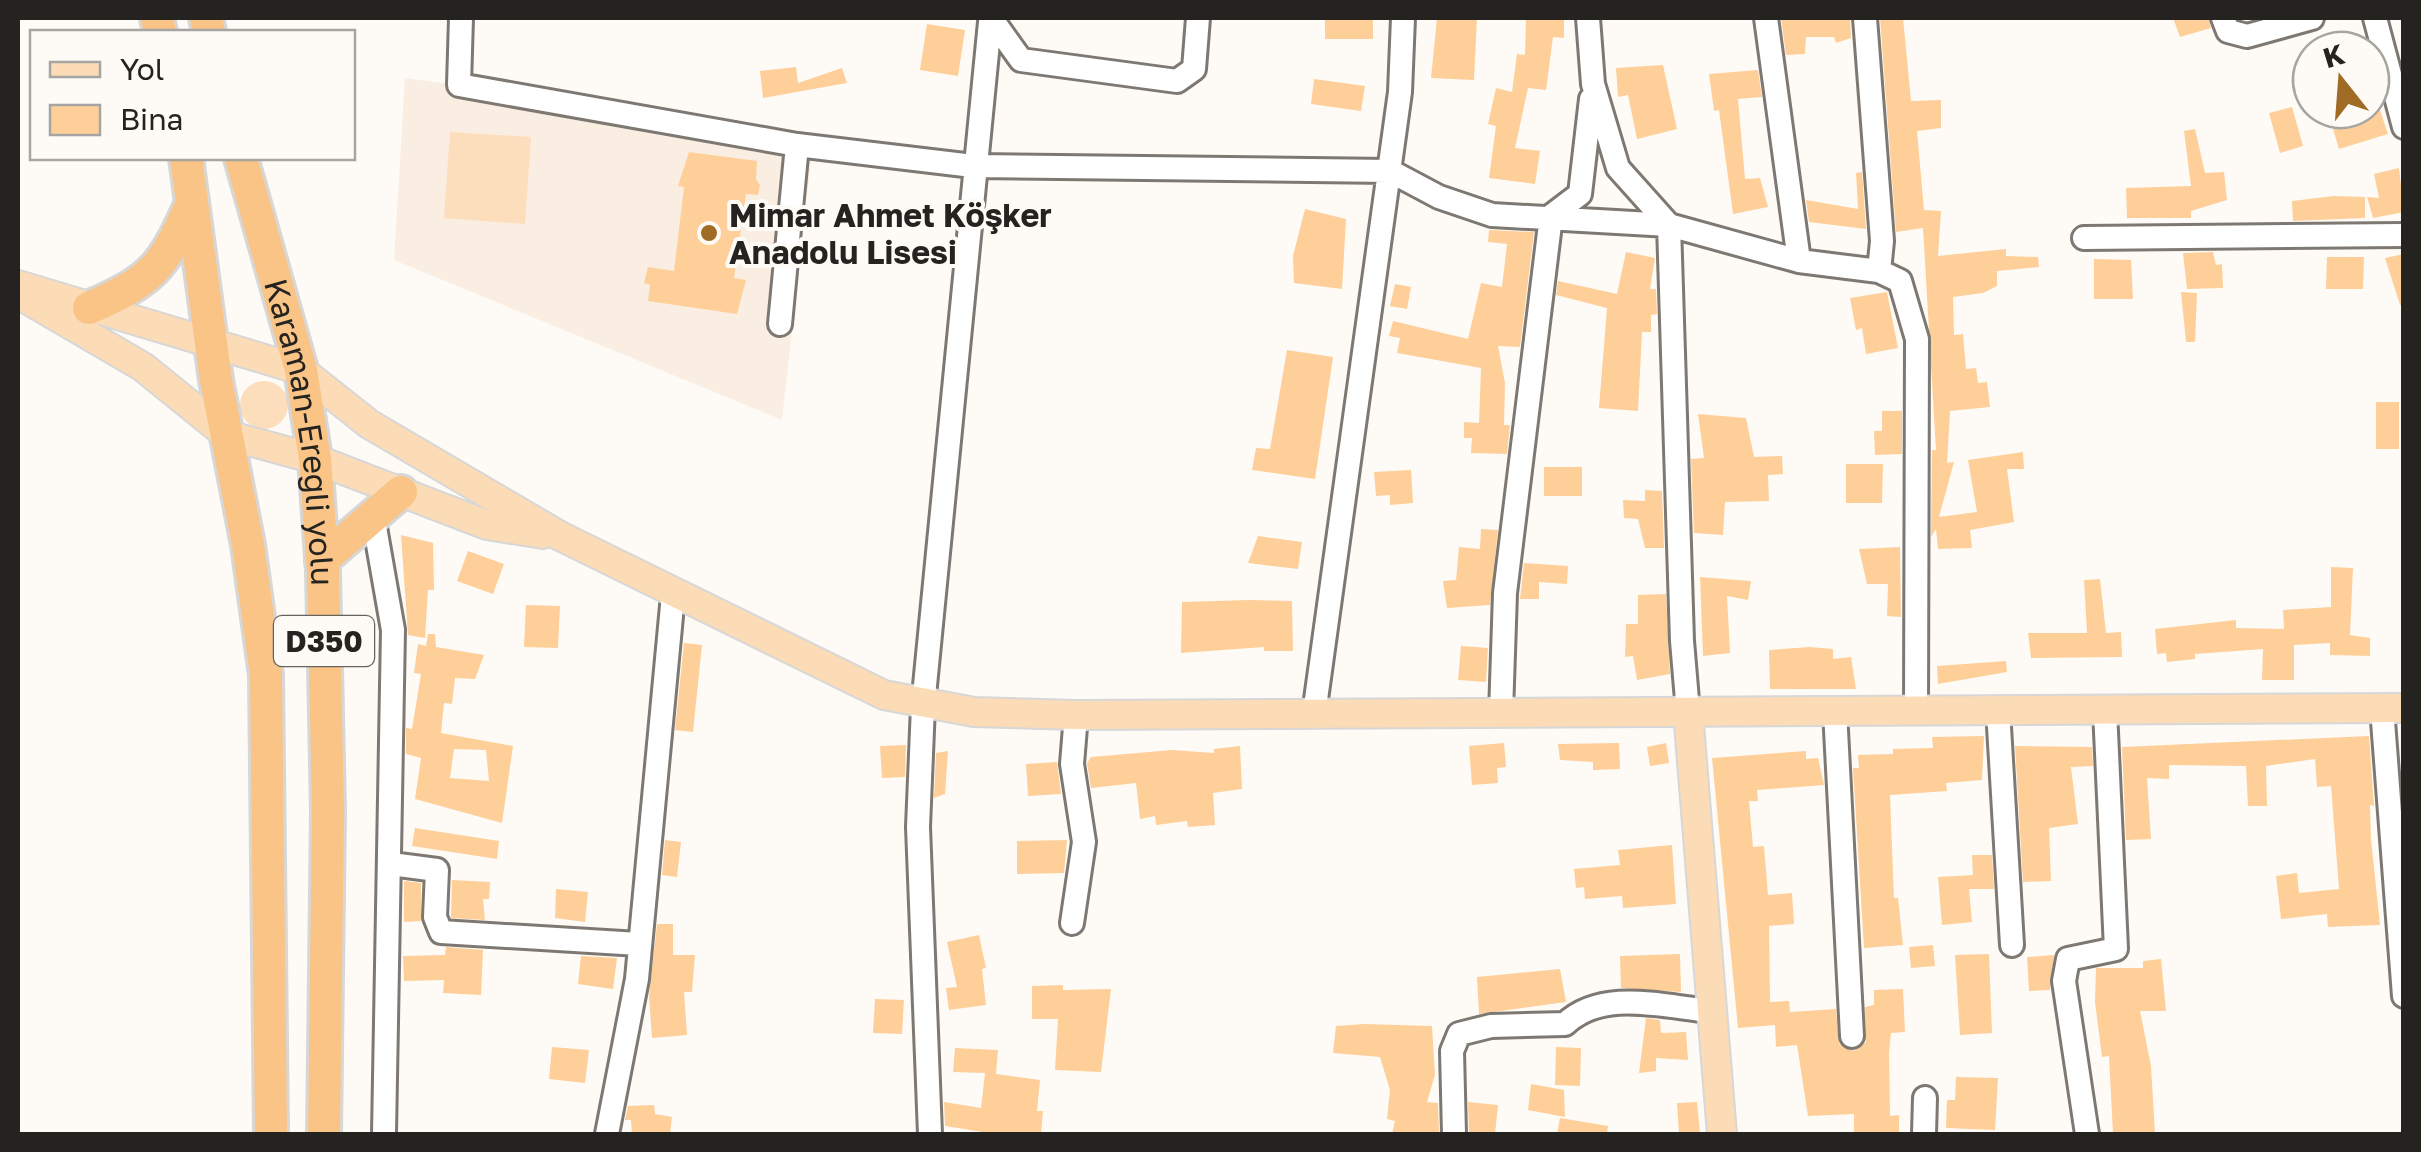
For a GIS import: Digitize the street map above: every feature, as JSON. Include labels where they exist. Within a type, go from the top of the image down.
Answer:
[{"type":"highway","name":"Karaman-Ereğli yolu","points":[[186,160],[211,345],[248,545],[266,676],[271,1134]]},
{"type":"highway","name":"Karaman-Ereğli yolu","points":[[241,160],[301,370],[315,458],[322,560],[328,811],[324,1134]]},
{"type":"highway","points":[[90,308],[130,290],[153,274],[168,256],[192,202]]},
{"type":"highway","points":[[322,560],[401,492]]},
{"type":"main road","points":[[18,285],[301,370],[369,424],[560,536],[673,595],[884,695],[924,706],[1076,715],[2393,708]]},
{"type":"main road","points":[[18,294],[143,367],[226,435],[315,458],[487,525],[560,536]]},
{"type":"main road","points":[[1688,712],[1722,1134]]},
{"type":"street","points":[[462,18],[459,86],[797,146],[973,166],[1390,171],[1439,197],[1492,214],[1669,225],[1799,261],[1879,271],[1900,281],[1917,340],[1916,711]]},
{"type":"street","points":[[990,20],[1021,60],[1176,81],[1194,70],[1198,18]]},
{"type":"street","points":[[1314,714],[1390,171],[1400,92],[1403,18]]},
{"type":"street","points":[[1501,713],[1505,593],[1551,216],[1580,194],[1592,84],[1588,18]]},
{"type":"street","points":[[1766,18],[1799,261]]},
{"type":"street","points":[[1865,18],[1882,241],[1879,271]]},
{"type":"street","points":[[2223,18],[2228,31],[2246,36],[2312,18]]},
{"type":"street","points":[[2375,18],[2404,127]]},
{"type":"street","points":[[930,1134],[918,827],[924,706],[990,20]]},
{"type":"street","points":[[1592,84],[1618,168],[1669,225],[1682,641],[1688,712]]},
{"type":"street","points":[[780,324],[797,146]]},
{"type":"street","points":[[2084,238],[2404,235]]},
{"type":"street","points":[[373,516],[392,630],[392,864],[384,1134]]},
{"type":"street","points":[[607,1134],[640,944],[673,595]]},
{"type":"street","points":[[2393,708],[2404,996]]},
{"type":"street","points":[[1998,710],[2012,945]]},
{"type":"street","points":[[2087,1134],[2064,981],[2068,959],[2116,948],[2104,710]]},
{"type":"street","points":[[1835,711],[1852,1036]]},
{"type":"street","points":[[1072,923],[1084,842],[1072,764],[1076,715]]},
{"type":"street","points":[[392,864],[438,870],[435,917],[441,932],[640,944]]},
{"type":"street","points":[[1454,1134],[1452,1051],[1459,1034],[1491,1026],[1565,1024],[1577,1013],[1608,1002],[1712,1011]]},
{"type":"street","points":[[1924,1134],[1925,1098]]},
{"type":"shaded area","points":[[405,78],[814,133],[782,420],[394,260]]},
{"type":"shaded area","points":[[450,132],[531,137],[525,224],[444,218]]},
{"type":"shaded area","points":[[264,381],[281,388],[288,405],[281,422],[264,429],[247,422],[240,405],[247,388]]},
{"type":"building","points":[[1325,18],[1373,18],[1373,39],[1325,39]]},
{"type":"building","points":[[1437,18],[1477,18],[1474,80],[1431,78]]},
{"type":"building","points":[[1526,18],[1564,18],[1564,38],[1553,37],[1546,90],[1528,88],[1515,148],[1540,151],[1535,184],[1489,178],[1496,126],[1488,124],[1496,88],[1512,92],[1517,54],[1525,55]]},
{"type":"building","points":[[1781,18],[1850,18],[1851,38],[1836,43],[1834,37],[1806,37],[1805,54],[1786,55]]},
{"type":"building","points":[[1880,18],[1903,18],[1911,101],[1941,100],[1941,128],[1917,131],[1924,210],[1941,211],[1938,256],[2006,249],[2006,256],[2038,257],[2039,267],[1997,271],[1997,286],[1983,293],[1953,297],[1954,335],[1963,334],[1966,369],[1976,368],[1978,383],[1987,382],[1990,407],[1950,411],[1947,463],[1954,462],[1939,517],[1977,512],[1968,460],[2023,452],[2024,469],[2007,469],[2014,522],[1970,530],[1972,548],[1938,549],[1936,529],[1931,537],[1932,450],[1936,450],[1923,228],[1896,232]]},
{"type":"building","points":[[2173,18],[2208,18],[2211,28],[2180,37]]},
{"type":"building","points":[[927,24],[965,30],[958,76],[920,70]]},
{"type":"building","points":[[1663,65],[1677,129],[1637,139],[1628,95],[1618,97],[1616,68]]},
{"type":"building","points":[[796,67],[798,83],[842,68],[847,83],[763,98],[760,71]]},
{"type":"building","points":[[1758,70],[1762,97],[1738,99],[1745,179],[1760,178],[1768,207],[1733,214],[1719,110],[1714,111],[1709,74]]},
{"type":"building","points":[[1314,79],[1365,86],[1361,111],[1311,104]]},
{"type":"building","points":[[2291,107],[2291,130],[2298,130],[2303,146],[2280,153],[2269,113]]},
{"type":"building","points":[[2195,129],[2205,173],[2224,172],[2227,200],[2191,211],[2191,218],[2127,218],[2126,188],[2191,186],[2184,131]]},
{"type":"building","points":[[2333,130],[2387,130],[2388,134],[2339,149]]},
{"type":"building","name":"Mimar Ahmet Köşker Anadolu Lisesi","points":[[689,152],[757,161],[756,179],[760,185],[758,195],[746,194],[734,278],[746,280],[737,314],[648,301],[650,285],[644,283],[648,267],[674,271],[684,187],[678,186]]},
{"type":"building","points":[[2399,168],[2404,212],[2373,218],[2367,197],[2379,198],[2374,174]]},
{"type":"building","points":[[1862,172],[1866,229],[1809,222],[1806,200],[1858,209],[1856,173]]},
{"type":"building","points":[[2365,197],[2365,218],[2293,221],[2292,201]]},
{"type":"building","points":[[1305,209],[1346,219],[1342,289],[1294,283],[1293,256]]},
{"type":"building","points":[[1489,230],[1534,232],[1520,347],[1498,346],[1505,383],[1504,425],[1510,425],[1507,454],[1471,453],[1472,438],[1464,438],[1464,422],[1479,423],[1481,368],[1397,353],[1400,338],[1389,336],[1393,321],[1468,339],[1481,283],[1502,287],[1507,244],[1488,242]]},
{"type":"building","points":[[1626,252],[1655,258],[1650,289],[1656,289],[1657,314],[1651,315],[1651,332],[1642,332],[1638,411],[1599,408],[1607,308],[1556,295],[1558,281],[1617,294]]},
{"type":"building","points":[[2213,252],[2216,265],[2222,264],[2223,288],[2187,289],[2183,253]]},
{"type":"building","points":[[2404,254],[2404,304],[2400,305],[2385,258]]},
{"type":"building","points":[[2327,257],[2364,257],[2363,289],[2326,289]]},
{"type":"building","points":[[2094,259],[2131,260],[2133,299],[2094,299]]},
{"type":"building","points":[[1395,284],[1411,287],[1407,309],[1390,306]]},
{"type":"building","points":[[1887,292],[1898,348],[1866,354],[1862,328],[1856,330],[1850,298]]},
{"type":"building","points":[[2181,292],[2197,293],[2195,342],[2186,342]]},
{"type":"building","points":[[1287,350],[1333,357],[1315,479],[1252,470],[1256,448],[1270,449]]},
{"type":"building","points":[[2376,402],[2399,402],[2399,449],[2376,449]]},
{"type":"building","points":[[1882,411],[1902,411],[1902,454],[1875,455],[1874,431],[1882,431]]},
{"type":"building","points":[[1698,414],[1746,418],[1754,457],[1782,456],[1783,474],[1768,475],[1769,501],[1725,502],[1723,535],[1694,533],[1691,459],[1704,458]]},
{"type":"building","points":[[1846,464],[1883,464],[1882,503],[1846,503]]},
{"type":"building","points":[[1544,467],[1582,467],[1582,496],[1544,496]]},
{"type":"building","points":[[1411,470],[1413,503],[1390,505],[1390,495],[1376,496],[1374,472]]},
{"type":"building","points":[[1645,490],[1662,491],[1664,548],[1645,548],[1638,519],[1624,518],[1623,500],[1645,501]]},
{"type":"building","points":[[1481,529],[1498,530],[1490,605],[1447,608],[1443,581],[1456,580],[1459,547],[1480,549]]},
{"type":"building","points":[[401,535],[433,543],[434,590],[428,590],[425,638],[408,635]]},
{"type":"building","points":[[1258,536],[1302,542],[1298,569],[1248,563]]},
{"type":"building","points":[[1900,547],[1901,617],[1887,616],[1888,584],[1867,584],[1859,549]]},
{"type":"building","points":[[468,551],[504,564],[493,594],[457,581]]},
{"type":"building","points":[[1524,563],[1568,566],[1567,584],[1539,582],[1539,599],[1520,599]]},
{"type":"building","points":[[2331,567],[2353,568],[2350,635],[2370,638],[2370,656],[2330,655],[2330,643],[2294,645],[2294,680],[2262,680],[2263,649],[2195,654],[2195,659],[2167,662],[2166,653],[2157,654],[2155,629],[2236,620],[2236,628],[2284,629],[2283,610],[2331,607]]},
{"type":"building","points":[[1700,577],[1751,581],[1748,600],[1727,596],[1730,653],[1703,656]]},
{"type":"building","points":[[2100,579],[2106,633],[2121,632],[2122,657],[2031,658],[2028,633],[2087,633],[2084,580]]},
{"type":"building","points":[[1666,594],[1670,674],[1637,680],[1633,656],[1625,657],[1626,624],[1638,624],[1638,595]]},
{"type":"building","points":[[1292,601],[1293,651],[1264,651],[1264,647],[1181,653],[1182,602]]},
{"type":"building","points":[[526,605],[560,606],[558,648],[524,647]]},
{"type":"building","points":[[428,634],[435,634],[436,647],[484,655],[475,679],[455,678],[452,704],[444,703],[441,733],[513,746],[502,823],[415,799],[421,758],[406,754],[406,728],[412,729],[421,674],[414,673],[418,644],[426,646]],"holes":[[[454,749],[486,750],[489,781],[450,778]]]},
{"type":"building","points":[[684,643],[702,645],[693,732],[675,730]]},
{"type":"building","points":[[1461,646],[1488,648],[1486,682],[1458,680]]},
{"type":"building","points":[[1833,649],[1833,659],[1851,657],[1856,689],[1770,689],[1769,650]]},
{"type":"building","points":[[2006,661],[2007,672],[1938,684],[1937,666]]},
{"type":"building","points":[[1984,736],[1982,780],[1946,783],[1947,791],[1890,795],[1894,898],[1898,898],[1903,945],[1864,948],[1853,768],[1859,768],[1858,755],[1933,748],[1932,737]]},
{"type":"building","points":[[2369,736],[2374,806],[2370,805],[2371,839],[2380,925],[2328,927],[2327,914],[2281,919],[2276,876],[2297,873],[2299,893],[2339,889],[2331,786],[2317,787],[2315,759],[2266,766],[2267,806],[2248,806],[2246,766],[2169,765],[2169,779],[2147,778],[2151,839],[2126,840],[2122,747]]},
{"type":"building","points":[[1504,743],[1506,767],[1497,768],[1498,783],[1472,785],[1469,746]]},
{"type":"building","points":[[1619,743],[1620,769],[1593,770],[1593,762],[1560,760],[1558,744]]},
{"type":"building","points":[[1666,743],[1669,763],[1650,766],[1647,747]]},
{"type":"building","points":[[906,745],[905,777],[882,778],[880,746]]},
{"type":"building","points":[[1240,746],[1242,789],[1213,793],[1215,825],[1188,827],[1187,821],[1156,825],[1155,816],[1140,819],[1136,783],[1091,788],[1087,763],[1091,757],[1172,750],[1214,753],[1214,749]]},
{"type":"building","points":[[2015,746],[2092,747],[2093,766],[2071,767],[2078,824],[2049,828],[2051,881],[2023,882]]},
{"type":"building","points":[[948,751],[945,794],[934,798],[936,753]]},
{"type":"building","points":[[1806,751],[1806,759],[1818,758],[1824,785],[1757,790],[1758,801],[1749,801],[1753,847],[1764,846],[1768,895],[1792,893],[1794,924],[1769,926],[1770,1002],[1789,1001],[1790,1012],[1836,1009],[1839,1043],[1854,1051],[1866,1042],[1865,1007],[1874,1005],[1874,990],[1903,989],[1905,1032],[1891,1033],[1889,1052],[1890,1116],[1899,1115],[1899,1134],[1854,1134],[1854,1114],[1808,1116],[1797,1045],[1776,1047],[1775,1025],[1738,1028],[1712,758]]},
{"type":"building","points":[[1057,762],[1061,794],[1028,796],[1026,764]]},
{"type":"building","points":[[415,828],[499,841],[497,859],[412,846]]},
{"type":"building","points":[[665,840],[681,842],[677,877],[662,875]]},
{"type":"building","points":[[1067,840],[1064,873],[1017,874],[1017,841]]},
{"type":"building","points":[[1672,845],[1676,904],[1623,908],[1622,896],[1585,899],[1584,887],[1576,888],[1574,869],[1620,865],[1618,850]]},
{"type":"building","points":[[1972,855],[1992,855],[1994,889],[1969,889],[1972,922],[1942,925],[1938,877],[1973,875]]},
{"type":"building","points":[[452,880],[490,882],[489,899],[483,899],[485,920],[451,918]]},
{"type":"building","points":[[404,881],[421,883],[421,921],[404,922]]},
{"type":"building","points":[[556,889],[588,892],[585,922],[555,918]]},
{"type":"building","points":[[657,924],[673,924],[673,955],[695,955],[692,992],[684,992],[687,1035],[652,1038],[649,996]]},
{"type":"building","points":[[979,935],[986,968],[982,969],[986,1005],[949,1010],[946,988],[957,987],[947,942]]},
{"type":"building","points":[[1933,945],[1935,966],[1911,968],[1909,947]]},
{"type":"building","points":[[446,947],[483,950],[481,995],[443,993],[444,980],[404,981],[403,956],[445,955]]},
{"type":"building","points":[[1680,954],[1681,992],[1621,988],[1620,956]]},
{"type":"building","points":[[1989,954],[1992,1033],[1960,1035],[1955,955]]},
{"type":"building","points":[[2054,955],[2050,990],[2029,991],[2027,957]]},
{"type":"building","points":[[581,956],[617,958],[613,989],[578,984]]},
{"type":"building","points":[[2161,959],[2166,1011],[2140,1011],[2151,1066],[2155,1134],[2113,1134],[2109,1056],[2102,1057],[2095,1002],[2096,968],[2143,968],[2143,961]]},
{"type":"building","points":[[1560,969],[1566,1002],[1479,1014],[1477,977]]},
{"type":"building","points":[[1063,985],[1063,990],[1111,989],[1101,1072],[1055,1070],[1058,1019],[1032,1019],[1032,986]]},
{"type":"building","points":[[875,999],[904,1000],[902,1034],[873,1033]]},
{"type":"building","points":[[1646,1018],[1660,1020],[1661,1033],[1686,1032],[1688,1060],[1656,1058],[1656,1071],[1639,1073]]},
{"type":"building","points":[[1336,1026],[1432,1026],[1435,1075],[1427,1102],[1438,1103],[1439,1134],[1392,1134],[1395,1121],[1387,1119],[1390,1090],[1380,1057],[1333,1053]]},
{"type":"building","points":[[552,1047],[589,1050],[585,1083],[549,1079]]},
{"type":"building","points":[[1556,1047],[1581,1048],[1580,1086],[1555,1085]]},
{"type":"building","points":[[955,1048],[998,1050],[996,1074],[1040,1080],[1037,1111],[1043,1111],[1041,1134],[995,1134],[945,1126],[944,1102],[981,1108],[985,1073],[953,1072]]},
{"type":"building","points":[[1956,1077],[1998,1078],[1995,1130],[1946,1128],[1947,1100],[1955,1100]]},
{"type":"building","points":[[1531,1084],[1564,1090],[1565,1117],[1528,1110]]},
{"type":"building","points":[[1468,1102],[1498,1105],[1495,1134],[1469,1134]]},
{"type":"building","points":[[1697,1102],[1700,1134],[1679,1134],[1677,1103]]},
{"type":"building","points":[[654,1105],[655,1114],[672,1117],[670,1134],[632,1134],[631,1120],[625,1120],[628,1106]]},
{"type":"building","points":[[1560,1118],[1608,1126],[1607,1134],[1557,1134]]},
{"type":"place","name":"Mimar Ahmet Köşker Anadolu Lisesi","points":[[709,233]]}]
